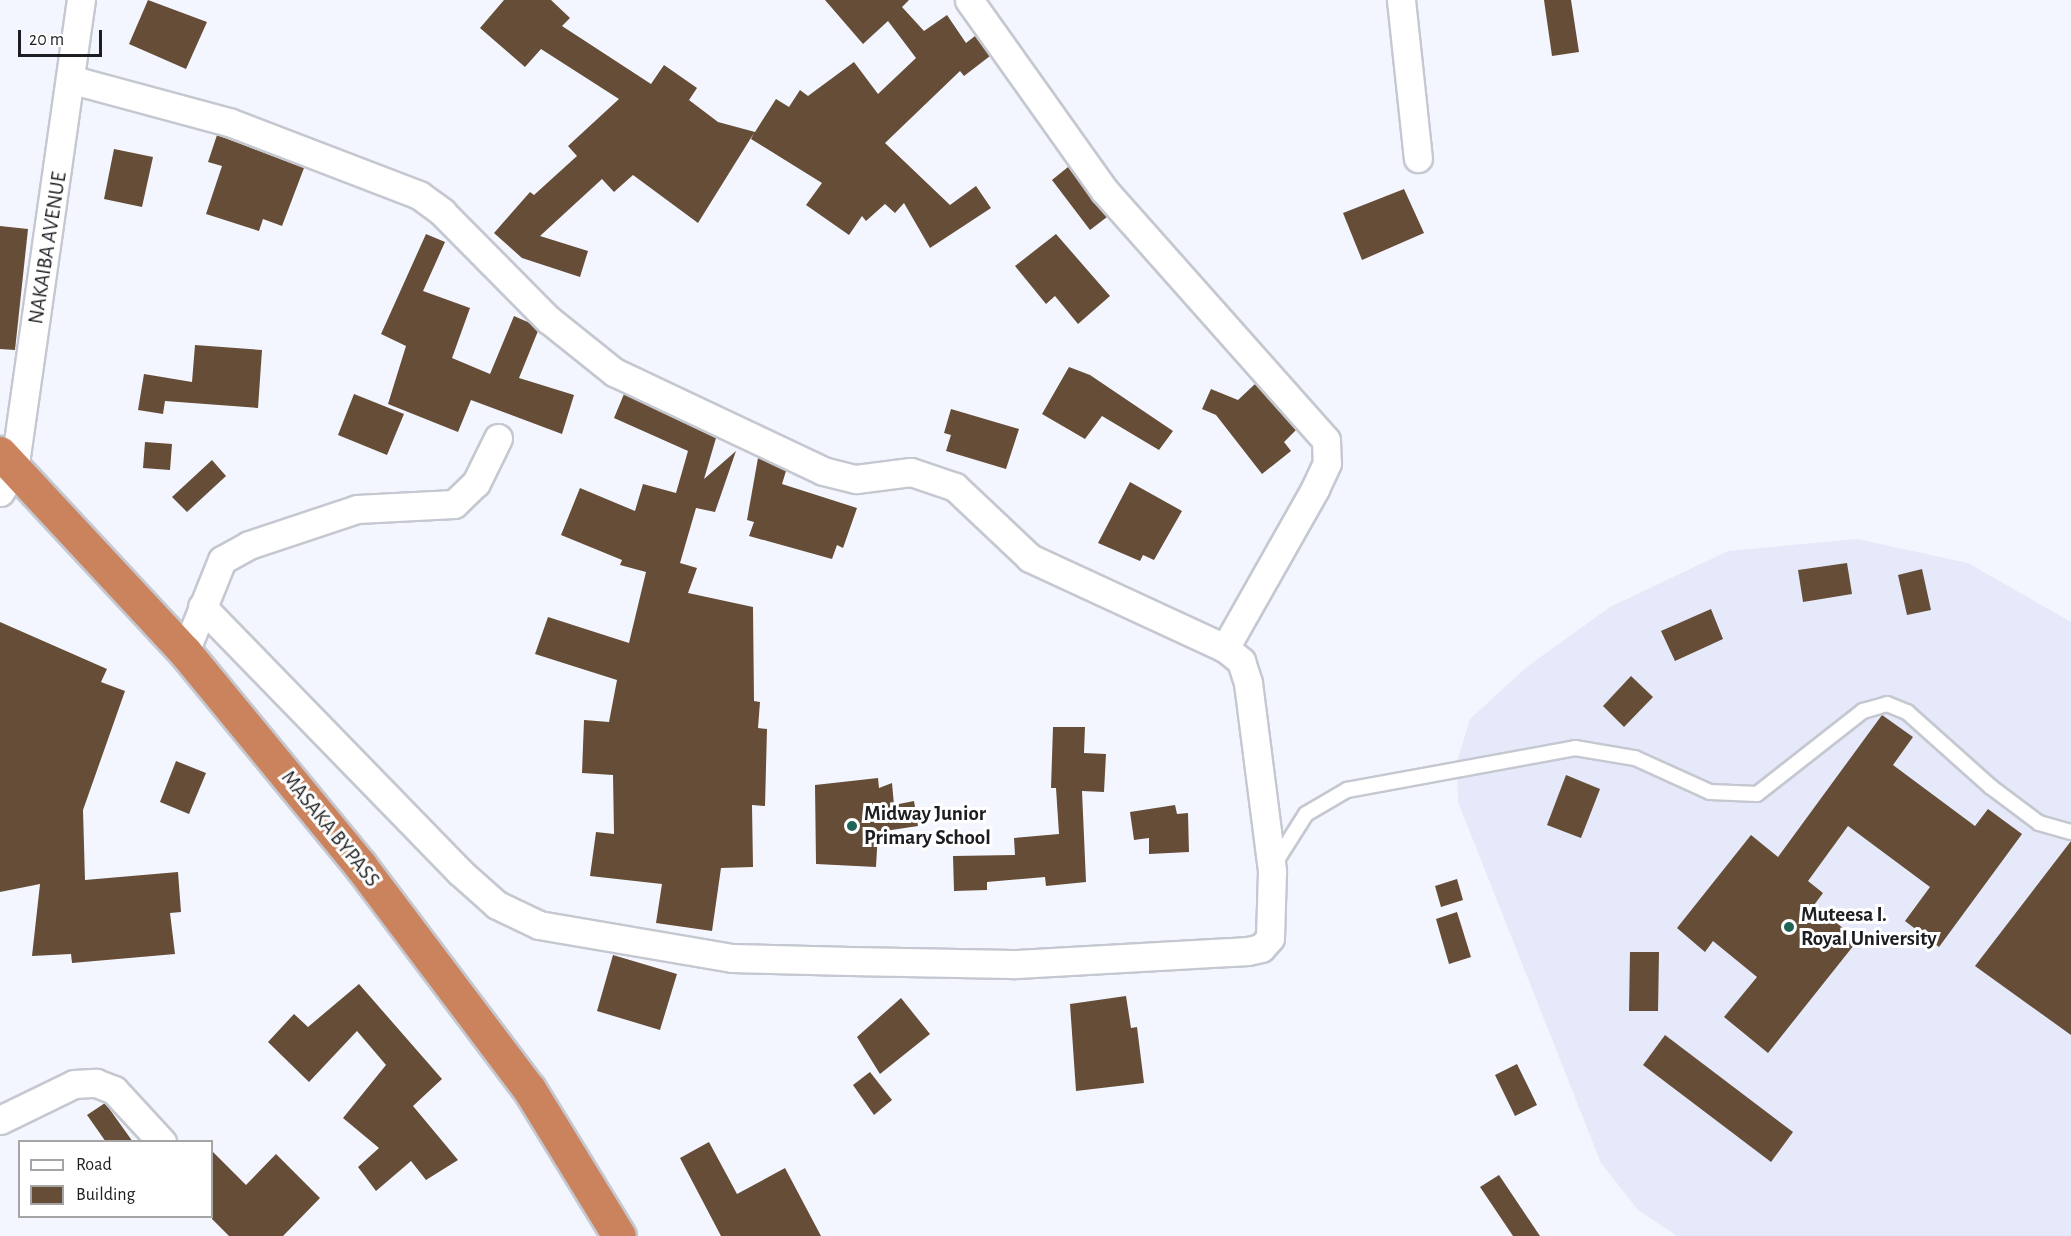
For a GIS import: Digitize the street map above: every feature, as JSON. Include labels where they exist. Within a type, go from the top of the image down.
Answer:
[{"type":"highway","name":"MASAKA BYPASS","points":[[5,472],[185,652],[360,865],[529,1089],[619,1236]]},
{"type":"street","name":"NAKAIBA AVENUE","points":[[5,472],[73,80],[81,0]]},
{"type":"street","points":[[969,0],[1104,190],[1326,440],[1327,463],[1315,489],[1225,648]]},
{"type":"street","points":[[1401,0],[1418,158]]},
{"type":"street","points":[[73,80],[229,123],[419,195],[442,212],[532,304],[614,372],[823,471],[856,479],[911,472],[955,487],[1030,558],[1225,648],[1241,661],[1248,683],[1272,871],[1270,938],[1262,948],[1248,951],[1012,963],[732,958],[539,925],[497,905],[460,872],[202,608]]},
{"type":"street","points":[[185,652],[222,560],[249,545],[357,510],[454,504],[466,497],[498,438]]},
{"type":"street","points":[[0,1120],[74,1084],[96,1083],[114,1090],[160,1140]]},
{"type":"lane","points":[[1272,871],[1306,814],[1347,790],[1575,748],[1635,758],[1710,792],[1757,794],[1863,711],[1887,704],[1907,712],[1991,787],[2039,823],[2071,832]]},
{"type":"shaded area","name":"Muteesa I. Royal University","points":[[1857,539],[1968,563],[2071,622],[2071,1236],[1677,1236],[1638,1210],[1601,1163],[1458,802],[1457,762],[1470,719],[1528,666],[1610,607],[1728,551]]},
{"type":"building","points":[[148,0],[207,22],[186,69],[129,44]]},
{"type":"building","points":[[504,0],[551,0],[570,18],[562,26],[651,84],[664,65],[697,88],[689,100],[718,122],[755,132],[776,99],[789,107],[800,90],[808,96],[854,62],[878,94],[916,58],[888,21],[863,44],[825,0],[909,0],[902,7],[924,31],[947,15],[966,43],[975,36],[990,56],[964,76],[960,71],[885,143],[950,205],[976,186],[991,208],[930,248],[904,203],[895,213],[885,204],[866,221],[862,216],[849,235],[806,205],[822,183],[751,139],[754,133],[698,223],[633,175],[614,192],[602,179],[540,236],[588,251],[580,277],[522,258],[494,233],[530,192],[534,195],[577,156],[568,146],[619,99],[541,49],[525,67],[480,28]]},
{"type":"building","points":[[1544,0],[1571,0],[1579,52],[1552,56]]},
{"type":"building","points":[[217,135],[304,168],[282,226],[263,219],[259,231],[206,214],[222,166],[208,162]]},
{"type":"building","points":[[114,149],[153,157],[142,207],[104,199]]},
{"type":"building","points":[[1068,167],[1107,217],[1090,230],[1052,180]]},
{"type":"building","points":[[1404,189],[1424,233],[1362,260],[1343,213]]},
{"type":"building","points":[[0,226],[28,229],[15,350],[0,349]]},
{"type":"building","points":[[426,234],[445,242],[423,291],[470,308],[452,358],[490,374],[514,316],[530,323],[538,331],[519,378],[574,395],[562,434],[471,400],[458,432],[388,404],[406,346],[381,334]]},
{"type":"building","points":[[1056,234],[1110,296],[1078,324],[1055,296],[1046,304],[1015,266]]},
{"type":"building","points":[[195,345],[262,350],[258,408],[165,401],[163,414],[138,410],[144,374],[192,382]]},
{"type":"building","points":[[1069,367],[1090,375],[1173,431],[1159,450],[1102,416],[1085,439],[1042,414]]},
{"type":"building","points":[[1255,384],[1296,430],[1284,442],[1291,451],[1262,474],[1216,415],[1202,409],[1211,389],[1238,400]]},
{"type":"building","points":[[354,394],[404,414],[387,455],[338,435]]},
{"type":"building","points":[[624,394],[716,438],[704,479],[736,451],[715,512],[696,508],[680,563],[697,568],[688,593],[753,607],[754,701],[760,702],[758,728],[767,729],[765,806],[752,805],[753,867],[721,868],[712,931],[656,923],[662,884],[590,876],[596,832],[614,834],[613,775],[582,773],[584,720],[609,722],[617,680],[535,654],[548,617],[629,643],[646,572],[620,565],[622,560],[561,535],[580,488],[635,511],[643,484],[676,493],[688,451],[614,418]]},
{"type":"building","points":[[951,409],[1019,429],[1006,469],[946,451],[951,435],[944,433]]},
{"type":"building","points":[[145,442],[172,444],[170,470],[143,468]]},
{"type":"building","points":[[758,458],[786,471],[782,484],[857,508],[843,548],[837,545],[832,559],[749,536],[754,522],[747,520]]},
{"type":"building","points":[[212,460],[226,476],[187,512],[172,497]]},
{"type":"building","points":[[1130,482],[1182,511],[1154,560],[1143,555],[1140,561],[1098,543]]},
{"type":"building","points":[[1847,563],[1852,594],[1803,602],[1798,570]]},
{"type":"building","points":[[1922,569],[1931,610],[1907,615],[1898,575]]},
{"type":"building","points":[[1711,609],[1723,639],[1675,661],[1661,631]]},
{"type":"building","points":[[0,622],[107,669],[101,682],[125,691],[83,810],[85,880],[178,872],[181,912],[170,913],[175,954],[72,963],[71,954],[32,956],[40,884],[0,892]]},
{"type":"building","points":[[1631,676],[1653,697],[1624,727],[1603,706]]},
{"type":"building","points":[[1882,715],[1913,737],[1893,765],[1975,826],[1988,809],[2022,834],[1939,947],[1905,921],[1930,887],[1848,826],[1808,881],[1823,893],[1814,905],[1858,940],[1768,1053],[1724,1017],[1757,977],[1713,941],[1705,952],[1677,928],[1751,835],[1778,857]]},
{"type":"building","points":[[1053,727],[1085,727],[1084,753],[1106,754],[1104,792],[1082,791],[1086,882],[1046,886],[1045,877],[987,882],[987,890],[954,891],[953,856],[1015,855],[1014,838],[1059,834],[1056,788],[1051,788]]},
{"type":"building","points":[[176,761],[206,773],[189,814],[160,802]]},
{"type":"building","points":[[1566,775],[1600,789],[1581,838],[1547,825]]},
{"type":"building","points":[[878,778],[879,788],[892,783],[894,805],[914,801],[918,826],[878,832],[876,867],[816,864],[815,785]]},
{"type":"building","points":[[1175,805],[1177,814],[1188,813],[1189,852],[1149,854],[1149,838],[1134,840],[1130,812]]},
{"type":"building","points":[[2071,841],[2071,1035],[1975,966]]},
{"type":"building","points":[[1457,879],[1463,900],[1441,907],[1435,886]]},
{"type":"building","points":[[1457,912],[1471,957],[1449,964],[1436,919]]},
{"type":"building","points":[[1630,952],[1659,952],[1658,1011],[1629,1011]]},
{"type":"building","points":[[613,955],[677,974],[660,1030],[597,1011]]},
{"type":"building","points":[[359,984],[442,1079],[413,1106],[458,1160],[426,1180],[411,1161],[376,1191],[358,1167],[379,1148],[343,1118],[386,1065],[357,1031],[309,1082],[268,1042],[294,1014],[308,1027]]},
{"type":"building","points":[[1126,996],[1131,1028],[1137,1027],[1144,1083],[1076,1091],[1070,1004]]},
{"type":"building","points":[[901,998],[930,1034],[880,1074],[857,1037]]},
{"type":"building","points":[[1665,1035],[1793,1132],[1771,1162],[1643,1065]]},
{"type":"building","points":[[1517,1064],[1537,1105],[1515,1116],[1495,1075]]},
{"type":"building","points":[[870,1072],[892,1100],[874,1115],[853,1085]]},
{"type":"building","points":[[105,1103],[132,1140],[105,1140],[87,1115]]},
{"type":"building","points":[[709,1142],[737,1194],[785,1168],[821,1236],[721,1236],[680,1158]]},
{"type":"building","points":[[213,1152],[246,1185],[276,1154],[320,1198],[283,1236],[229,1236],[212,1219]]},
{"type":"building","points":[[1499,1175],[1540,1236],[1513,1236],[1480,1187]]},
{"type":"place","name":"Midway Junior Primary School","points":[[852,826]]},
{"type":"place","name":"Muteesa I. Royal University","points":[[1789,927]]}]
